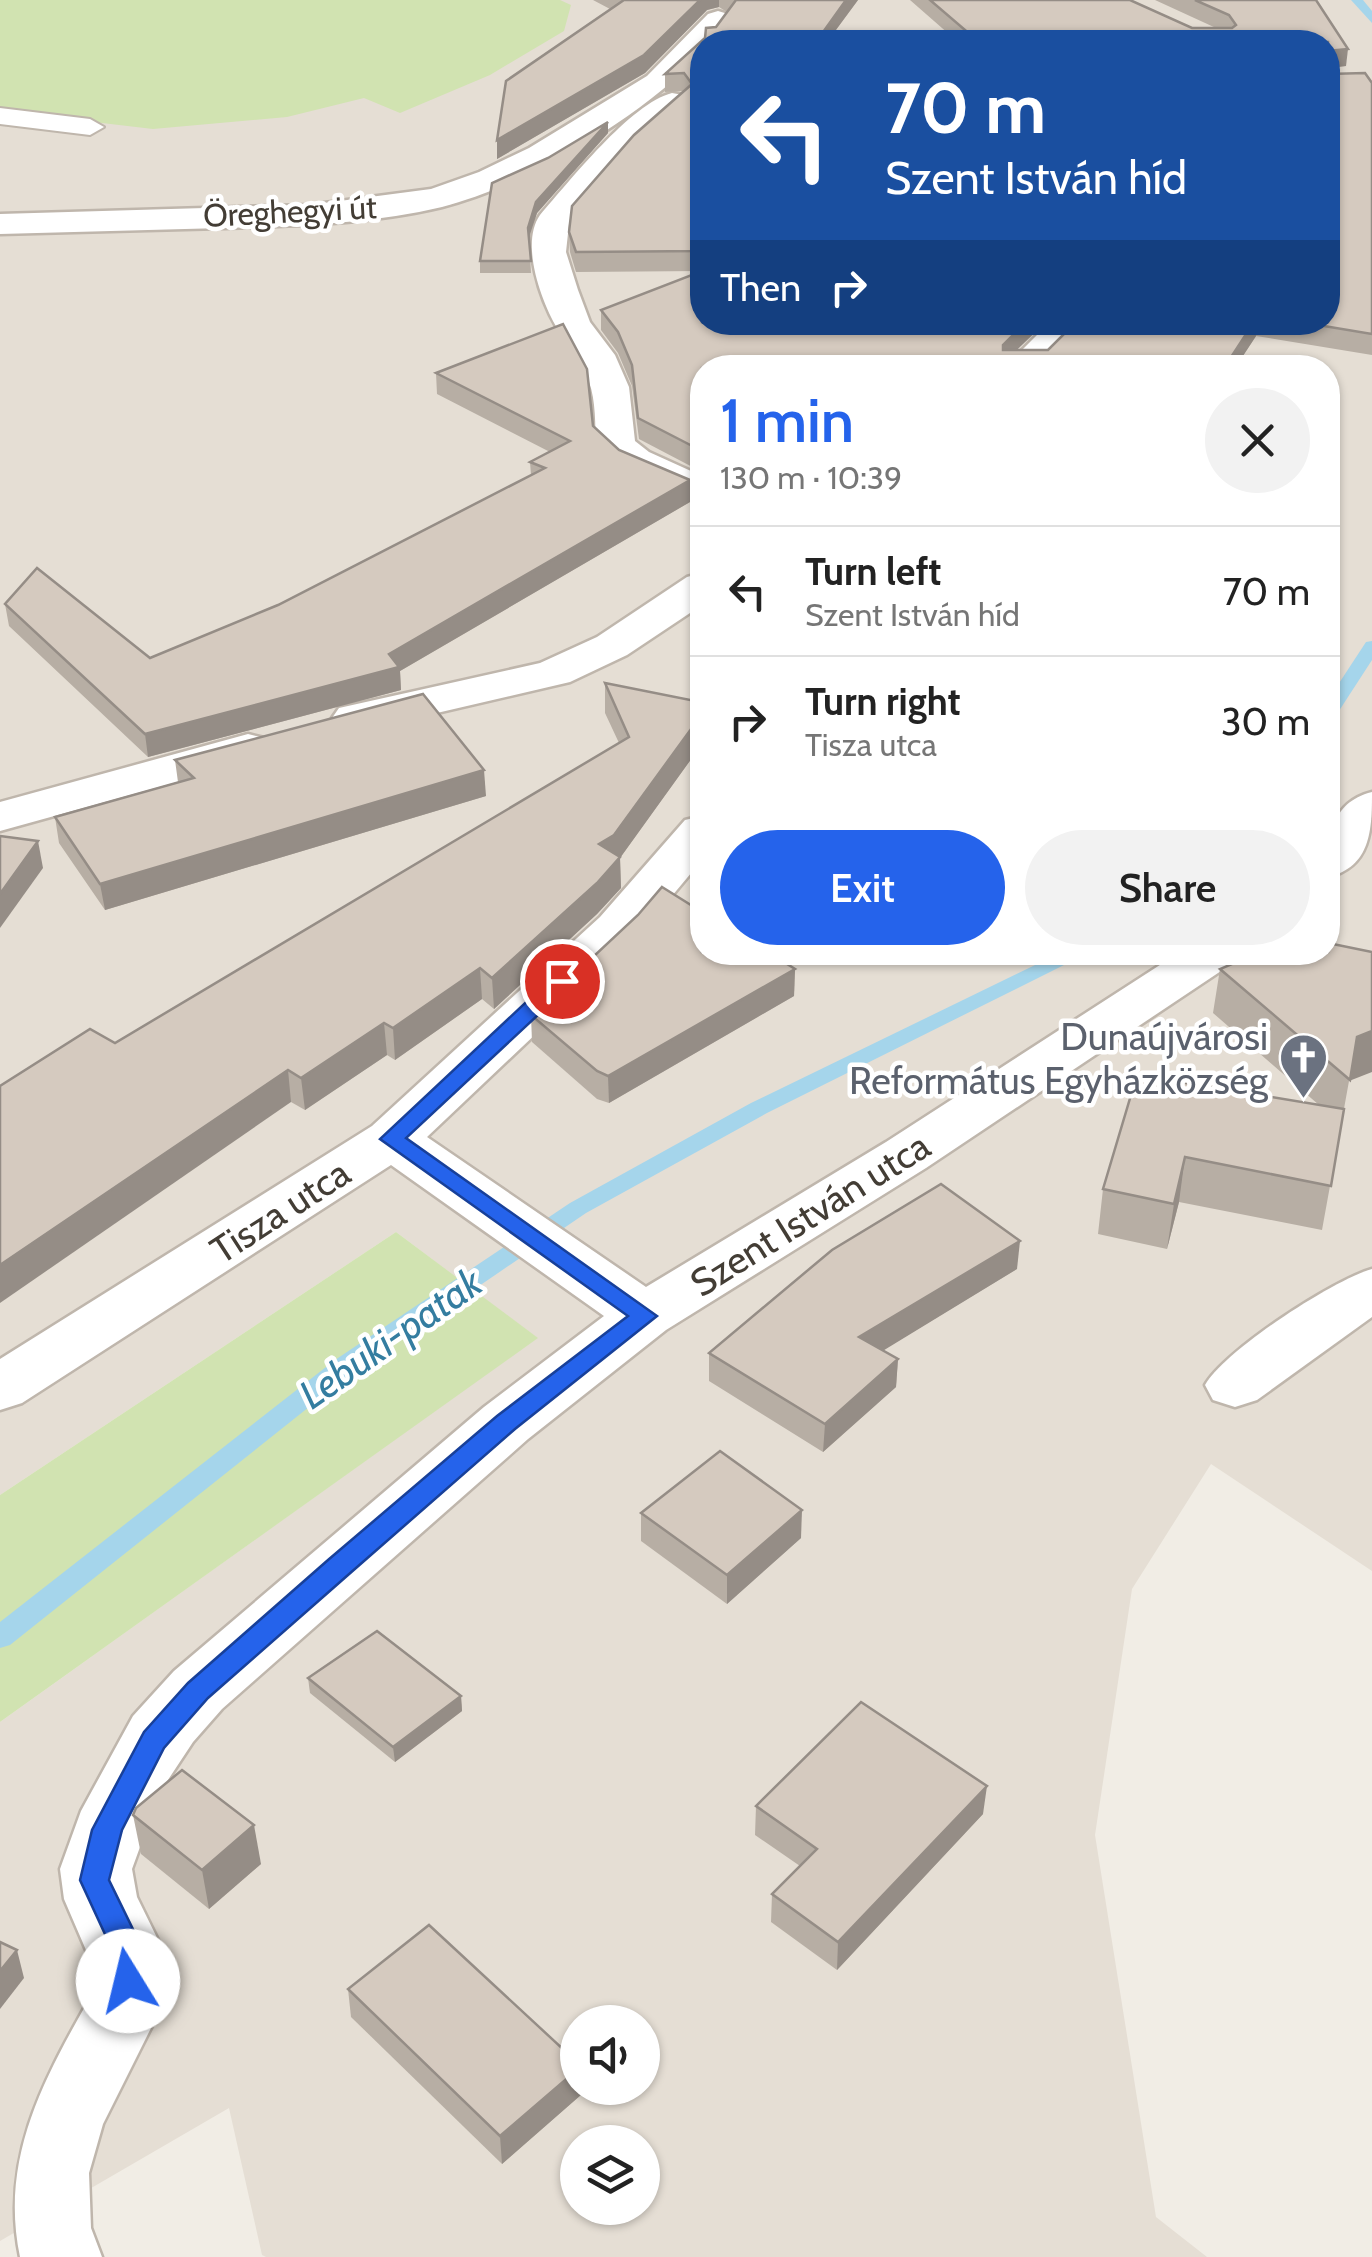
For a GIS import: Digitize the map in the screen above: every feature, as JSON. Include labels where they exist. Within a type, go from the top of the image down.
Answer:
[{"type":"street","name":"Öreghegyi út","points":[[0,224],[309,215],[436,198],[490,180],[566,138],[658,82],[690,48]]},
{"type":"street","points":[[552,222],[621,144],[682,94],[690,82]]},
{"type":"street","points":[[566,138],[563,162],[546,204],[552,222],[550,252],[560,290],[573,324],[597,355],[610,386],[616,445],[635,460],[690,485]]},
{"type":"street","points":[[1036,355],[1058,335]]},
{"type":"street","points":[[0,817],[299,734],[554,673],[612,646],[690,594]]},
{"type":"street","points":[[1340,847],[1372,806]]},
{"type":"street","name":"Tisza utca","points":[[0,1388],[392,1139],[618,928],[690,844]]},
{"type":"street","name":"Szent István utca","points":[[61,2257],[48,2229],[46,2174],[63,2128],[124,2004],[131,1958],[94,1880],[107,1830],[154,1740],[198,1690],[506,1422],[645,1316],[906,1155],[1195,965]]},
{"type":"street","points":[[392,1139],[645,1316]]},
{"type":"street","points":[[1234,1385],[1319,1322],[1372,1289]]},
{"type":"lane","points":[[0,116],[90,126]]},
{"type":"shaded area","points":[[0,0],[1372,0],[1372,1571],[1211,1464],[1132,1589],[1095,1835],[1156,2217],[1207,2257],[266,2257],[262,2255],[229,2108],[0,2241],[0,1722],[537,1338],[396,1232],[0,1495]]},
{"type":"green space","points":[[0,0],[560,0],[571,5],[564,31],[490,75],[400,113],[364,98],[287,117],[153,129],[0,111]]},
{"type":"green space","points":[[396,1232],[538,1338],[0,1722],[0,1495]]},
{"type":"building","points":[[624,0],[700,0],[644,55],[497,140],[506,81]]},
{"type":"building","points":[[736,0],[846,0],[825,30],[706,30],[716,27]]},
{"type":"building","points":[[930,0],[1130,0],[1192,28],[1232,28],[1236,25],[1229,15],[1195,0],[1316,0],[1336,30],[965,30]]},
{"type":"building","points":[[690,52],[690,81],[684,73],[665,74]]},
{"type":"building","points":[[1365,73],[1372,83],[1372,334],[1340,329],[1340,74]]},
{"type":"building","points":[[690,86],[690,251],[576,252],[569,232],[572,206],[634,135]]},
{"type":"building","points":[[608,122],[536,202],[528,228],[531,261],[480,261],[492,183],[548,158]]},
{"type":"building","points":[[690,276],[690,335],[1013,335],[1003,350],[1048,350],[1063,335],[1246,335],[1232,355],[690,355],[690,445],[638,418],[632,365],[618,332],[601,310]]},
{"type":"building","points":[[563,324],[587,369],[593,426],[619,450],[690,480],[389,654],[399,667],[145,734],[5,604],[37,568],[150,658],[278,605],[545,468],[530,462],[570,441],[436,373]]},
{"type":"building","points":[[605,683],[690,700],[690,730],[614,835],[599,844],[620,857],[597,883],[492,978],[480,968],[393,1028],[384,1023],[301,1078],[288,1070],[0,1265],[0,1086],[90,1029],[115,1043],[629,737]]},
{"type":"building","points":[[423,694],[484,770],[100,884],[55,817],[194,778],[175,760]]},
{"type":"building","points":[[0,836],[38,841],[0,894]]},
{"type":"building","points":[[662,887],[690,904],[690,965],[789,965],[795,969],[608,1076],[531,1015],[638,915]]},
{"type":"building","points":[[1340,945],[1372,952],[1372,1031],[1357,1037],[1350,1080],[1220,969],[1229,965],[1340,965]]},
{"type":"building","points":[[1137,1075],[1344,1109],[1331,1186],[1185,1157],[1174,1204],[1103,1189]]},
{"type":"building","points":[[941,1184],[1020,1241],[859,1337],[898,1359],[825,1424],[709,1353],[832,1250]]},
{"type":"building","points":[[720,1451],[802,1510],[727,1575],[641,1513]]},
{"type":"building","points":[[377,1631],[461,1696],[393,1747],[308,1678]]},
{"type":"building","points":[[861,1702],[987,1786],[838,1942],[772,1894],[817,1849],[756,1806]]},
{"type":"building","points":[[182,1770],[254,1825],[202,1870],[133,1815],[136,1808]]},
{"type":"building","points":[[429,1925],[560,2046],[560,2084],[500,2136],[348,1989]]},
{"type":"building","points":[[0,1942],[17,1950],[0,1971]]},
{"type":"waterway","points":[[1357,0],[1372,19]]},
{"type":"waterway","name":"Lebuki-patak","points":[[1340,695],[1372,646]]},
{"type":"waterway","name":"Lebuki-patak","points":[[0,1637],[344,1366],[578,1208],[759,1108],[1053,965]]},
{"type":"place","name":"Dunaújvárosi Református Egyházközség","points":[[1303,1100]]},
{"type":"route","points":[[128,1981],[131,1958],[94,1880],[107,1830],[154,1740],[198,1690],[506,1422],[645,1316],[392,1139],[562,981]]}]
